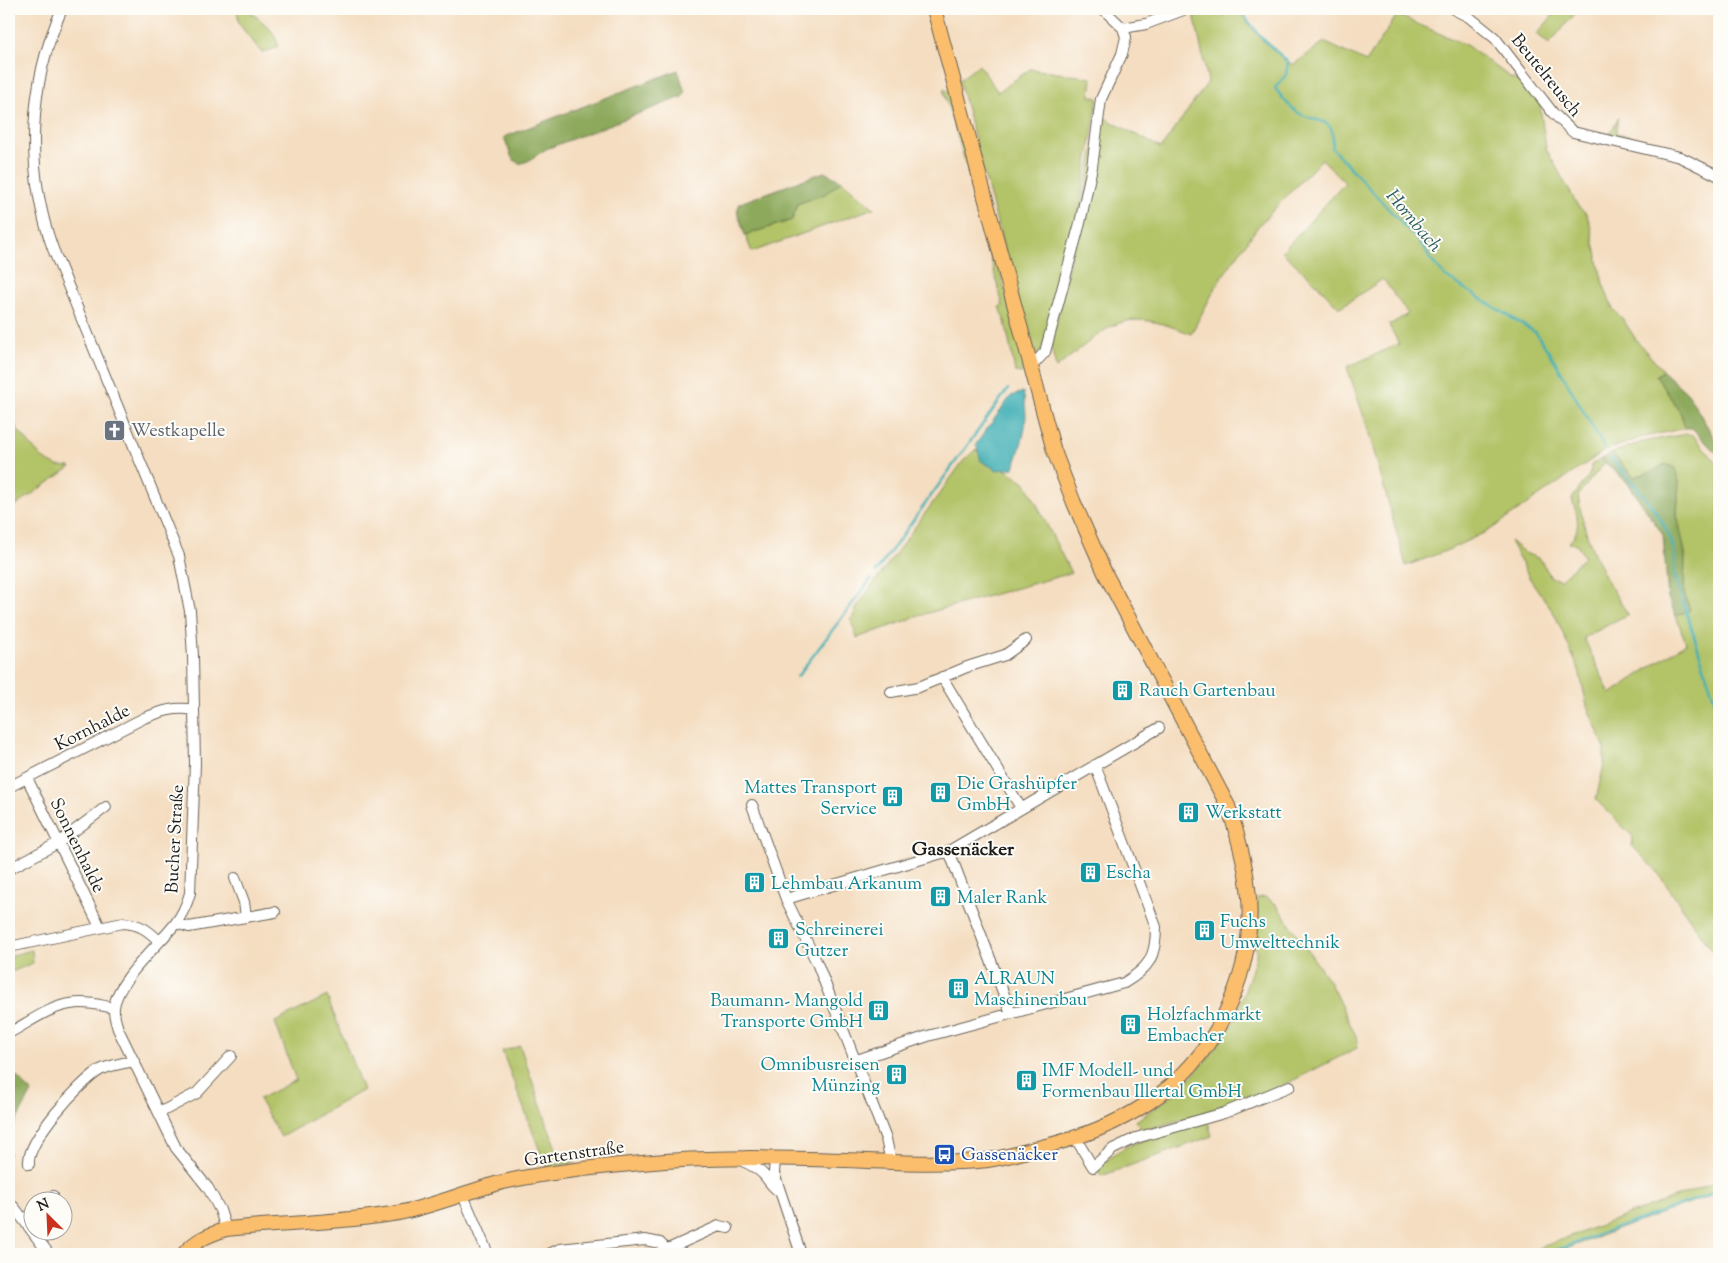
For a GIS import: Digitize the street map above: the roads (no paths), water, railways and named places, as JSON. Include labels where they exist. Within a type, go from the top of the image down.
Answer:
[{"type":"main road","name":"Gartenstraße","points":[[184,1254],[201,1239],[226,1229],[368,1218],[404,1212],[462,1193],[506,1182],[643,1162],[737,1158],[932,1163],[991,1160],[1076,1139],[1122,1120],[1148,1104],[1173,1085],[1196,1061],[1212,1037],[1229,1007],[1244,962],[1249,931],[1250,891],[1241,843],[1228,806],[1105,573],[1054,452],[934,9]]},
{"type":"street","name":"Bucher Straße","points":[[62,9],[45,58],[35,105],[34,170],[38,198],[53,249],[179,556],[190,611],[193,668],[195,763],[190,893],[186,907],[176,924],[130,977],[117,997],[114,1008]]},
{"type":"street","points":[[1030,368],[1045,352],[1072,256],[1092,167],[1096,124],[1101,98],[1122,54],[1126,37],[1123,28],[1102,9]]},
{"type":"street","points":[[1123,28],[1146,24],[1186,9]]},
{"type":"street","name":"Beutelreusch","points":[[1453,9],[1469,17],[1495,38],[1553,113],[1573,132],[1680,157],[1719,176]]},
{"type":"street","points":[[891,692],[919,687],[1005,655],[1026,640]]},
{"type":"street","points":[[942,677],[1021,808]]},
{"type":"street","name":"Kornhalde","points":[[9,787],[144,718],[164,710],[182,708],[193,710]]},
{"type":"street","points":[[786,899],[948,851],[1159,728]]},
{"type":"street","points":[[854,1061],[928,1036],[1124,983],[1140,974],[1150,962],[1156,944],[1156,927],[1095,765]]},
{"type":"street","name":"Sonnenhalde","points":[[27,778],[100,927]]},
{"type":"street","points":[[752,805],[786,899],[817,963],[886,1139],[890,1162]]},
{"type":"street","points":[[9,869],[58,843],[106,807]]},
{"type":"street","points":[[948,851],[1011,1013]]},
{"type":"street","points":[[235,878],[244,902],[246,917]]},
{"type":"street","points":[[176,924],[189,927],[275,912]]},
{"type":"street","points":[[9,947],[123,923],[136,924],[148,930],[159,942]]},
{"type":"street","points":[[9,1033],[56,1008],[70,1004],[88,1004],[114,1008],[118,1029],[176,1148],[208,1188],[220,1210],[226,1229]]},
{"type":"street","points":[[159,1113],[197,1093],[231,1056]]},
{"type":"street","points":[[29,1164],[28,1156],[45,1129],[77,1088],[99,1071],[114,1064],[134,1061]]},
{"type":"street","points":[[1076,1139],[1093,1167],[1114,1149],[1136,1138],[1224,1113],[1290,1086]]},
{"type":"street","points":[[737,1158],[752,1165],[764,1176],[772,1188],[780,1192]]},
{"type":"street","points":[[775,1158],[774,1173],[802,1254]]},
{"type":"street","points":[[462,1193],[488,1254]]},
{"type":"street","points":[[14,1207],[22,1212]]},
{"type":"street","points":[[549,1254],[560,1249],[645,1240],[660,1244],[670,1252],[719,1226],[728,1228]]},
{"type":"street","points":[[41,1240],[48,1254]]},
{"type":"water","points":[[1023,392],[1026,422],[1014,468],[997,470],[981,461],[976,444],[1011,396]]},
{"type":"waterway","name":"Hornbach","points":[[1238,9],[1263,39],[1288,62],[1286,75],[1275,88],[1285,101],[1304,116],[1328,125],[1333,137],[1332,148],[1424,247],[1430,259],[1446,277],[1536,333],[1556,363],[1605,449]]},
{"type":"waterway","points":[[876,572],[1008,389]]},
{"type":"waterway","name":"Hornbach","points":[[1611,458],[1648,501],[1664,524],[1670,537],[1674,550],[1674,573],[1719,714]]},
{"type":"waterway","points":[[797,677],[871,579]]},
{"type":"waterway","points":[[1546,1254],[1719,1191]]},
{"type":"place","name":"Westkapelle","points":[[115,430]]},
{"type":"place","name":"Rauch Gartenbau","points":[[1123,690]]},
{"type":"place","name":"Die Grashüpfer GmbH","points":[[941,793]]},
{"type":"place","name":"Mattes Transport Service","points":[[893,797]]},
{"type":"place","name":"Werkstatt","points":[[1189,812]]},
{"type":"place","name":"Escha","points":[[1090,872]]},
{"type":"place","name":"Lehmbau Arkanum","points":[[755,883]]},
{"type":"place","name":"Maler Rank","points":[[941,897]]},
{"type":"place","name":"Fuchs Umwelttechnik","points":[[1204,931]]},
{"type":"place","name":"Schreinerei Gutzer","points":[[779,939]]},
{"type":"place","name":"ALRAUN Maschinenbau","points":[[958,988]]},
{"type":"place","name":"Baumann- Mangold Transporte GmbH","points":[[879,1010]]},
{"type":"place","name":"Holzfachmarkt Embacher","points":[[1131,1024]]},
{"type":"place","name":"Omnibusreisen Münzing","points":[[896,1074]]},
{"type":"place","name":"IMF Modell- und Formenbau Illertal GmbH","points":[[1026,1080]]},
{"type":"place","name":"Gassenäcker","points":[[945,1154]]},
{"type":"district","name":"Gassenäcker","points":[[963,848]]}]
